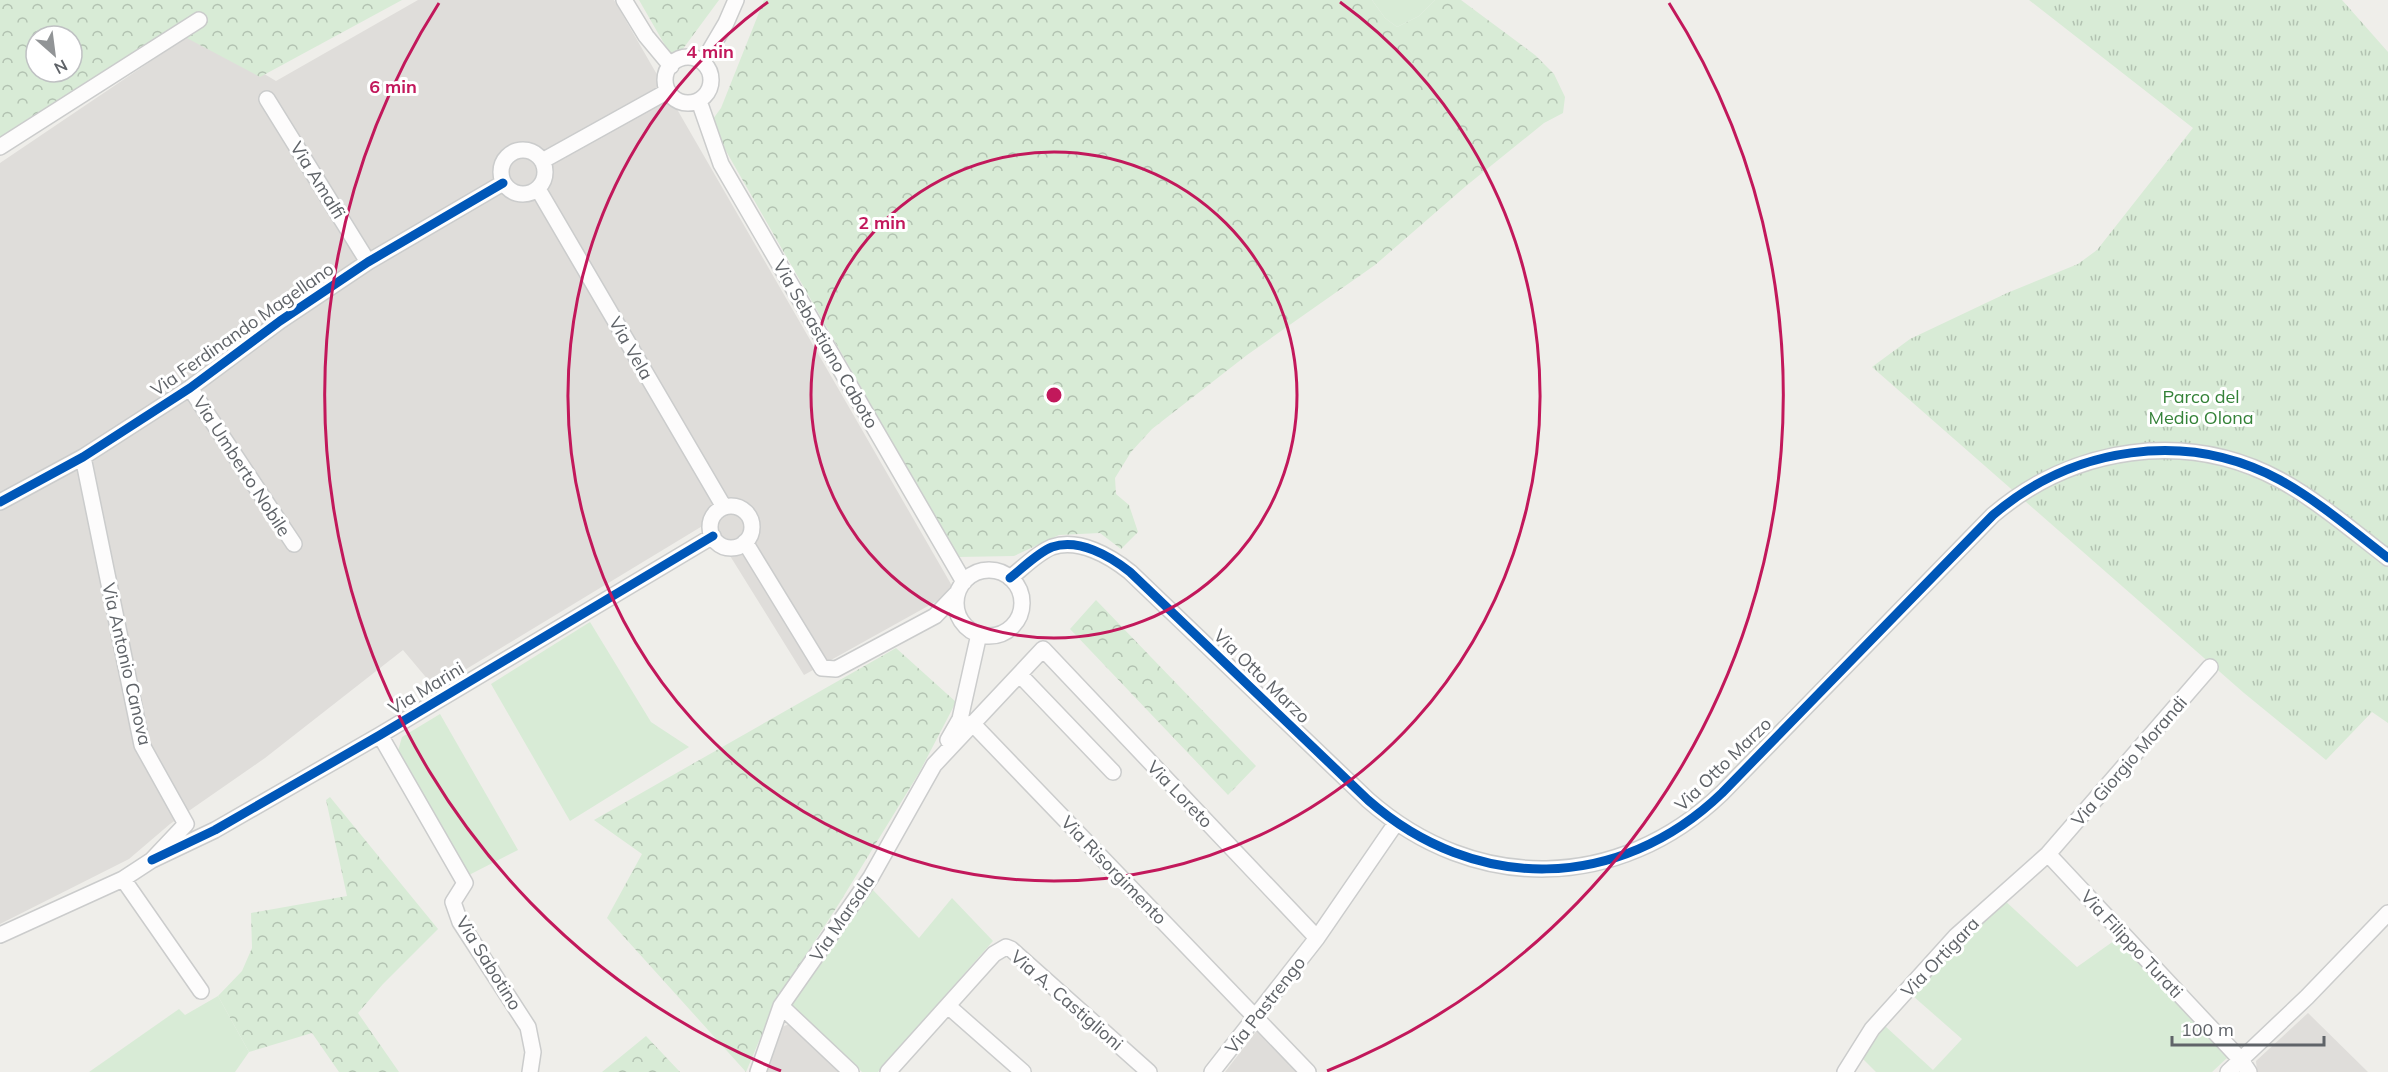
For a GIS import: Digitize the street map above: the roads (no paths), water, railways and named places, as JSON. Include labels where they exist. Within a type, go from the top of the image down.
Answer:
[{"type":"street","points":[[624,0],[646,36],[671,66]]},
{"type":"street","points":[[703,62],[726,23],[736,0]]},
{"type":"street","points":[[0,147],[199,20]]},
{"type":"street","points":[[690,57],[703,62],[711,75],[710,90],[699,101],[685,103],[672,97],[665,78],[671,66],[683,58],[690,57]]},
{"type":"street","points":[[542,161],[668,91]]},
{"type":"street","name":"Via Amalfi","points":[[267,99],[368,262]]},
{"type":"street","name":"Via Sebastiano Caboto","points":[[699,101],[722,164],[961,588]]},
{"type":"street","points":[[516,151],[531,151],[542,161],[545,166],[545,179],[538,189],[525,195],[519,194],[503,183],[501,168],[509,155],[516,151]]},
{"type":"street","name":"Via Ferdinando Magellano","points":[[0,502],[83,457],[190,388],[280,321],[368,262],[503,183]]},
{"type":"street","name":"Via Vela","points":[[538,189],[724,507]]},
{"type":"street","name":"Via Umberto Nobile","points":[[190,388],[294,544]]},
{"type":"street","name":"Via Otto Marzo","points":[[1010,578],[1053,547],[1083,547],[1100,552],[1120,563],[1368,800],[1396,823],[1432,844],[1459,856],[1488,864],[1527,869],[1566,868],[1595,864],[1623,856],[1660,840],[1693,819],[1722,793],[1993,515],[2037,483],[2070,468],[2095,459],[2140,451],[2176,451],[2212,456],[2247,466],[2295,490],[2388,558]]},
{"type":"street","name":"Via Antonio Canova","points":[[0,935],[123,879],[152,861],[186,824],[142,745],[83,457]]},
{"type":"street","points":[[724,507],[738,507],[749,516],[752,530],[745,542],[734,547],[727,547],[712,536],[711,522],[724,507]]},
{"type":"street","name":"Via Marini","points":[[152,861],[215,830],[380,735],[712,536]]},
{"type":"street","points":[[745,542],[822,668],[836,669],[935,616],[961,588],[981,571],[1001,572],[1017,586],[1021,596],[1018,618],[1011,627],[990,636],[970,630],[958,614],[961,588]]},
{"type":"street","name":"Via Marsala","points":[[758,1072],[781,1006],[871,877],[960,719],[979,634]]},
{"type":"street","name":"Via Marsala","points":[[934,765],[1043,649]]},
{"type":"street","name":"Via Loreto","points":[[1043,649],[1317,938]]},
{"type":"street","name":"Via Giorgio Morandi","points":[[2048,854],[2210,667]]},
{"type":"street","points":[[1020,675],[1113,772]]},
{"type":"street","name":"Via Risorgimento","points":[[972,723],[1308,1072]]},
{"type":"street","name":"Via Sabotino","points":[[380,735],[465,883],[453,902],[460,922],[528,1027],[533,1052],[530,1072]]},
{"type":"street","name":"Via Pastrengo","points":[[1212,1072],[1317,938],[1396,823]]},
{"type":"street","name":"Via Filippo Turati","points":[[2048,854],[2245,1066]]},
{"type":"street","name":"Via Ortigara","points":[[1845,1072],[1872,1029],[1956,936],[2048,854]]},
{"type":"street","points":[[123,879],[201,991]]},
{"type":"street","points":[[2228,1072],[2245,1066],[2307,997],[2388,913]]},
{"type":"street","name":"Via A. Castiglioni","points":[[888,1072],[994,954],[1006,947],[1149,1072]]},
{"type":"street","points":[[781,1006],[851,1072]]},
{"type":"street","points":[[948,1006],[1023,1072]]},
{"type":"park label","name":"Parco del Medio Olona","points":[[2201,406]]}]
